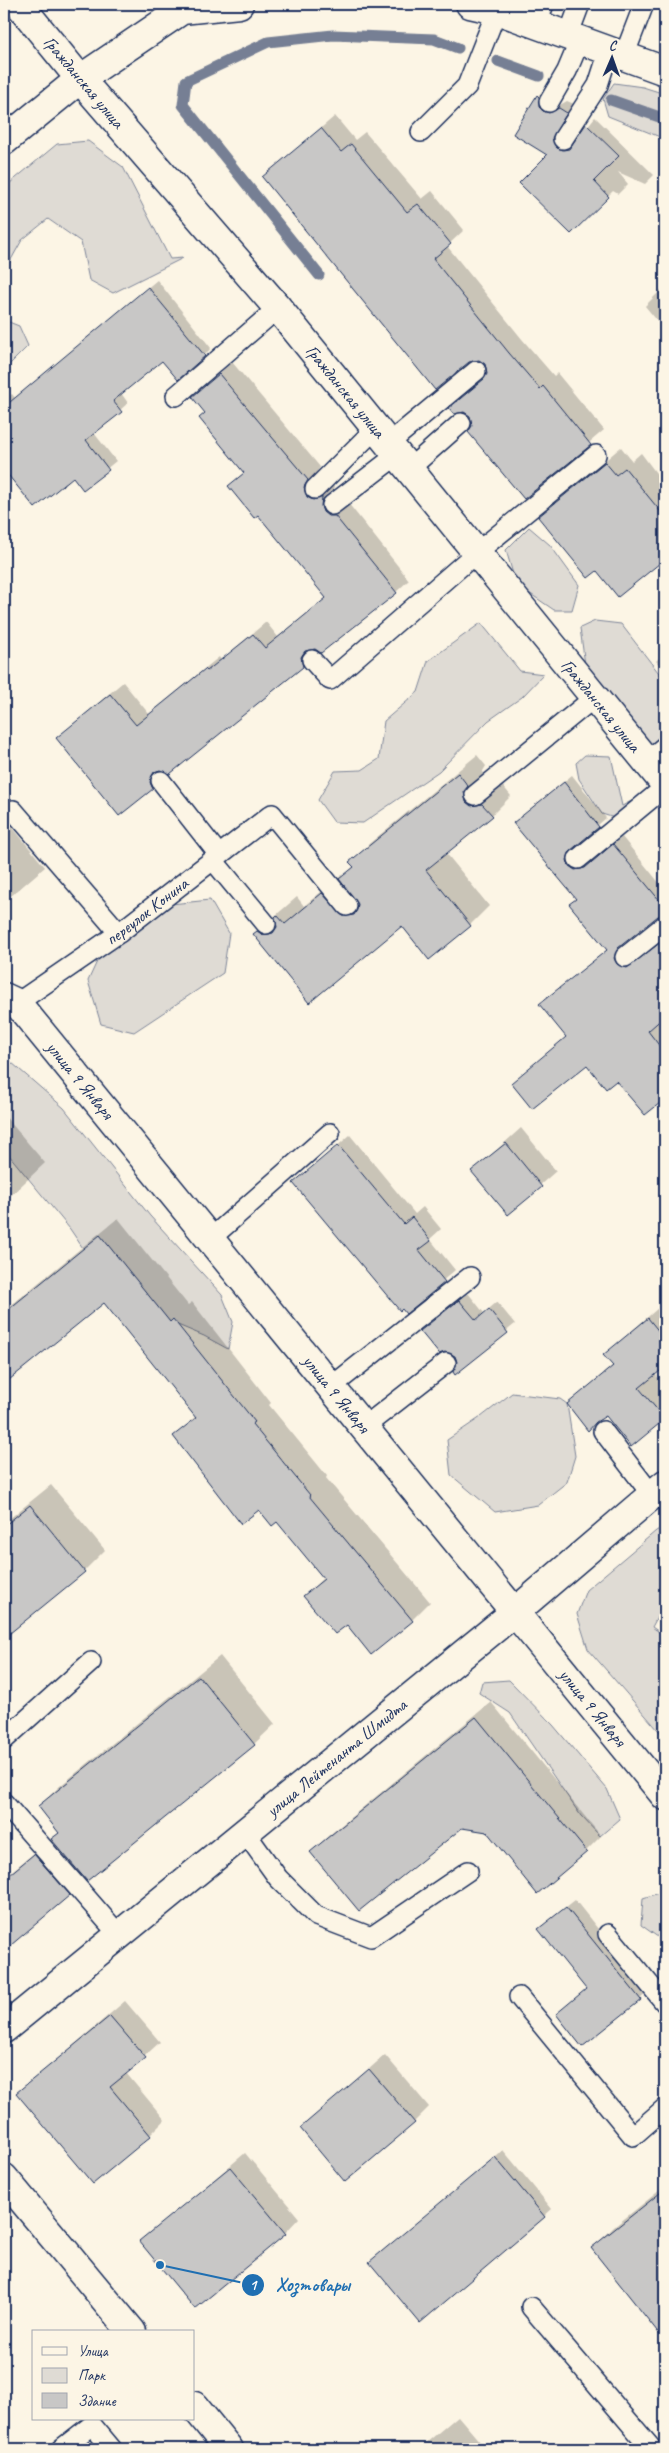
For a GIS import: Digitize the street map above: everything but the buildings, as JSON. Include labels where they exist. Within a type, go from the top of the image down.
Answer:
[{"type":"street","name":"Гражданская улица","points":[[19,4],[80,78],[278,308],[595,697],[656,754],[665,786]]},
{"type":"street","points":[[4,141],[80,78],[184,7],[239,4]]},
{"type":"street","points":[[470,4],[497,10],[540,14],[574,38],[665,71]]},
{"type":"street","name":"улица 9 Января","points":[[10,1000],[210,1239],[665,1796]]},
{"type":"street","name":"улица Лейтенанта Шмидта","points":[[4,2029],[515,1612],[658,1489]]},
{"type":"street","points":[[4,2178],[130,2330]]},
{"type":"street","points":[[195,2407],[229,2449]]},
{"type":"lane","points":[[549,102],[567,71],[580,4]]},
{"type":"lane","points":[[563,140],[617,54],[644,4]]},
{"type":"lane","points":[[421,132],[466,86],[497,10]]},
{"type":"lane","points":[[176,396],[278,308]]},
{"type":"lane","points":[[332,505],[476,371]]},
{"type":"lane","points":[[315,489],[392,449],[461,423]]},
{"type":"lane","points":[[312,660],[330,680],[476,552],[596,455]]},
{"type":"lane","points":[[475,795],[595,697]]},
{"type":"lane","points":[[162,781],[266,924]]},
{"type":"lane","points":[[578,859],[665,786]]},
{"type":"lane","points":[[12,810],[118,934]]},
{"type":"lane","name":"переулок Конина","points":[[10,1000],[118,934],[272,814],[347,906]]},
{"type":"lane","points":[[625,957],[665,925]]},
{"type":"lane","points":[[210,1239],[330,1133]]},
{"type":"lane","points":[[331,1388],[470,1277]]},
{"type":"lane","points":[[364,1428],[446,1363]]},
{"type":"lane","points":[[603,1431],[658,1489]]},
{"type":"lane","points":[[4,1740],[91,1662]]},
{"type":"lane","points":[[4,1803],[119,1935]]},
{"type":"lane","points":[[245,1832],[278,1878],[316,1916],[370,1937],[468,1870]]},
{"type":"lane","points":[[608,1934],[665,2002]]},
{"type":"lane","points":[[519,1997],[633,2136],[665,2108]]},
{"type":"lane","points":[[531,2307],[652,2449]]},
{"type":"lane","points":[[61,2449],[92,2424],[112,2449]]},
{"type":"green space","points":[[614,83],[643,87],[665,94],[665,139],[608,116],[603,99]]},
{"type":"green space","points":[[88,141],[123,167],[170,259],[183,258],[113,293],[89,280],[81,242],[48,219],[22,240],[7,267],[4,268],[4,188],[57,144]]},
{"type":"green space","points":[[4,320],[19,326],[28,346],[4,370]]},
{"type":"green space","points":[[529,527],[550,545],[579,585],[572,610],[554,610],[516,584],[506,550]]},
{"type":"green space","points":[[595,621],[621,624],[665,681],[665,770],[586,672],[580,628]]},
{"type":"green space","points":[[481,623],[520,671],[544,674],[522,697],[488,721],[439,771],[363,823],[334,822],[318,800],[335,771],[362,770],[379,759],[384,721],[418,692],[428,661]]},
{"type":"green space","points":[[585,755],[611,756],[622,806],[639,797],[624,821],[602,814],[579,779],[576,763]]},
{"type":"green space","points":[[210,900],[229,933],[223,973],[134,1032],[101,1024],[88,981],[100,955],[171,904]]},
{"type":"green space","points":[[4,1056],[64,1108],[150,1216],[222,1295],[233,1322],[228,1349],[204,1336],[118,1300],[70,1229],[4,1149]]},
{"type":"green space","points":[[512,1393],[560,1399],[567,1404],[575,1456],[567,1482],[538,1505],[495,1512],[451,1475],[447,1440]]},
{"type":"green space","points":[[665,1526],[665,1608],[660,1612],[652,1627],[665,1636],[665,1738],[588,1649],[577,1614],[586,1590],[656,1531]]},
{"type":"green space","points":[[509,1680],[553,1725],[607,1789],[620,1819],[600,1836],[581,1816],[510,1713],[479,1693],[482,1682]]},
{"type":"green space","points":[[665,1891],[665,1939],[662,1940],[641,1925],[643,1898]]},
{"type":"waterway","points":[[319,275],[183,105],[186,81],[268,42],[333,35],[434,39],[458,48]]},
{"type":"waterway","points":[[498,61],[539,76]]},
{"type":"waterway","points":[[611,100],[665,119]]},
{"type":"place","name":"Хозтовары","points":[[160,2265]]}]
